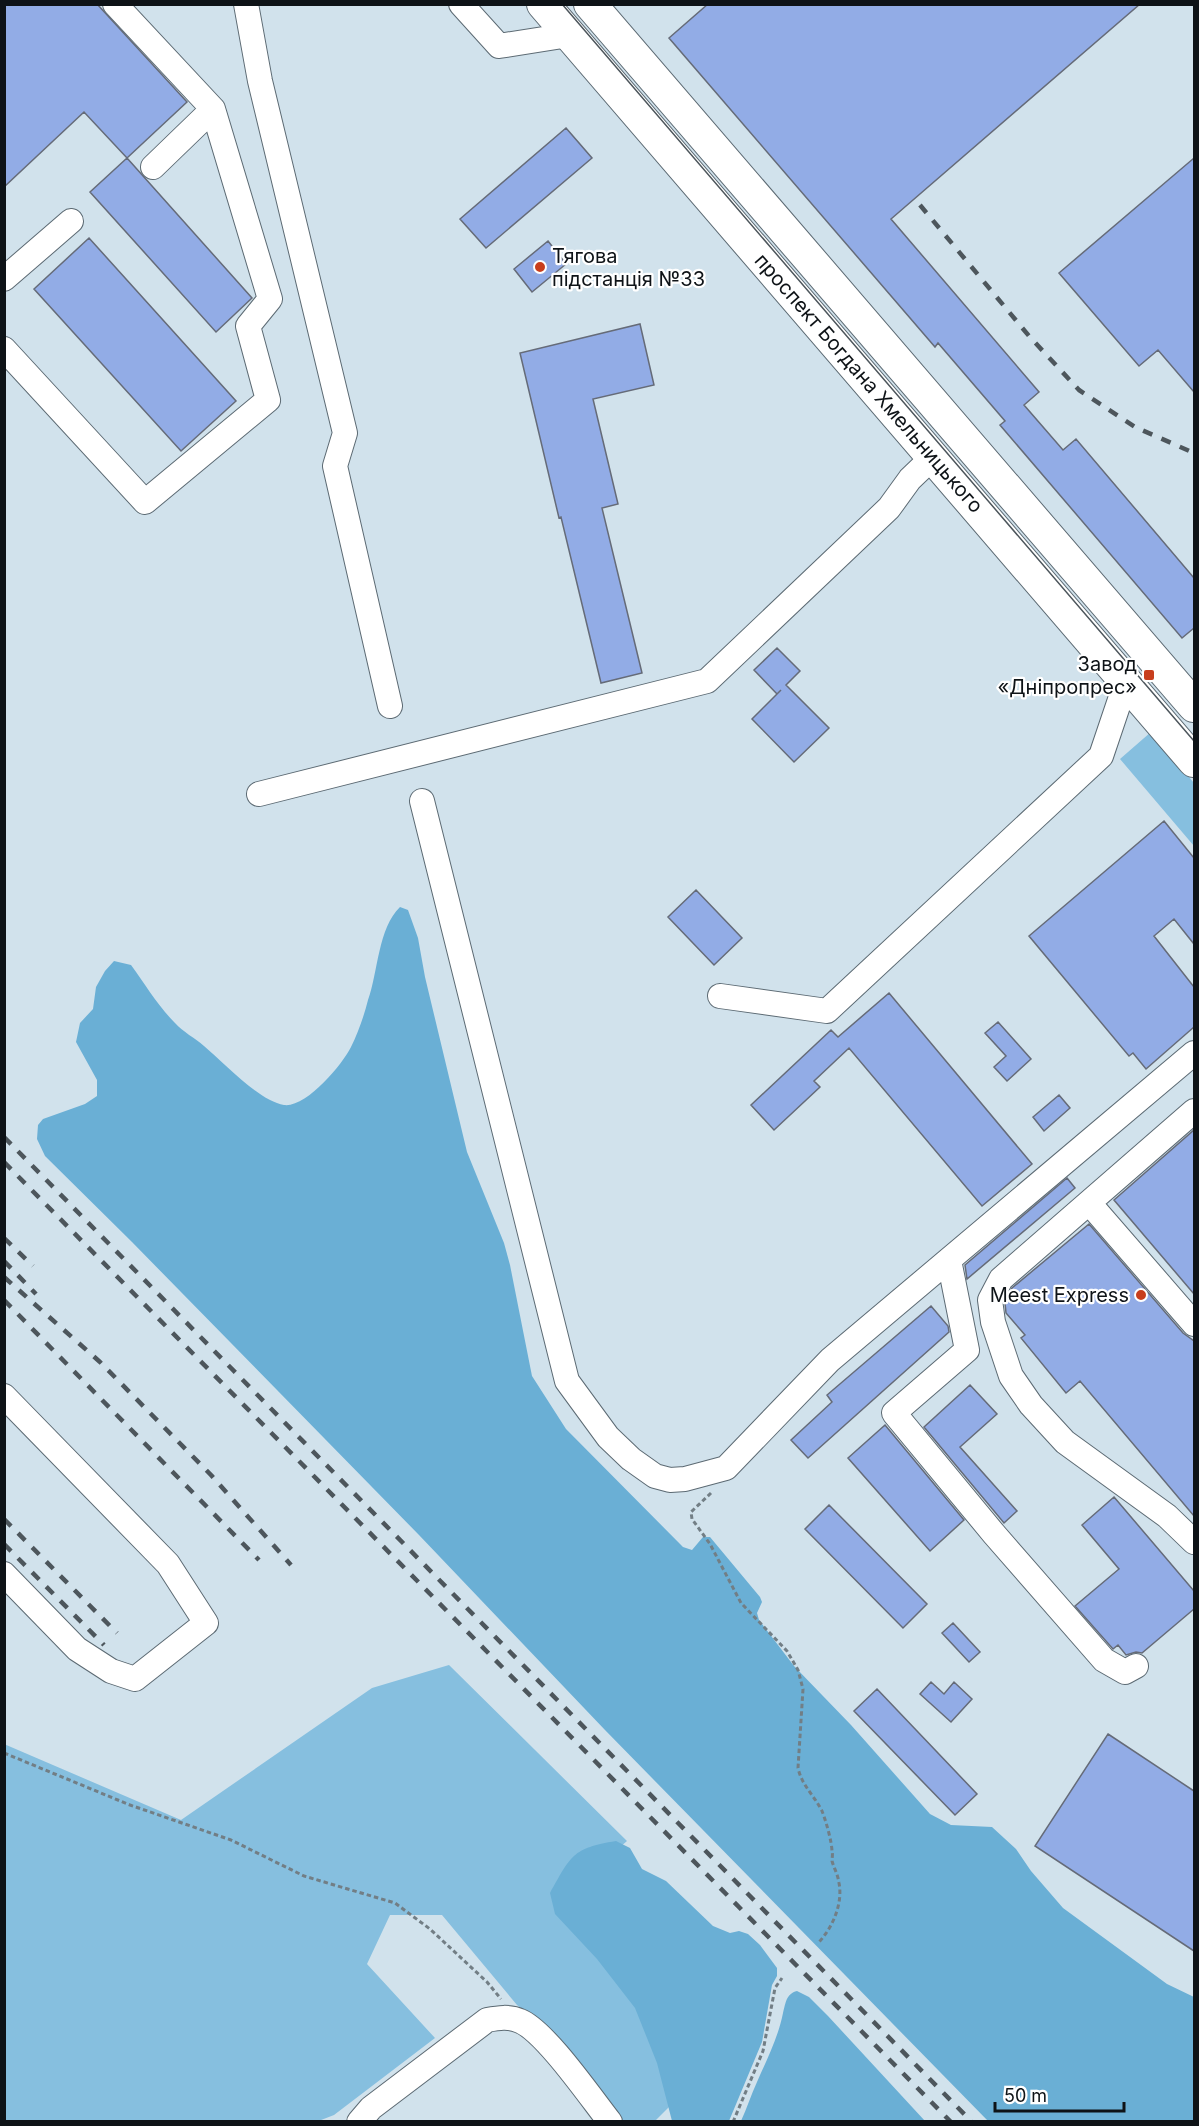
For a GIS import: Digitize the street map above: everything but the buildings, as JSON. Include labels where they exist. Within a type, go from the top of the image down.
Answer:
[{"type":"main road","name":"проспект Богдана Хмельницького","points":[[543,4],[1194,761]]},
{"type":"main road","name":"проспект Богдана Хмельницького","points":[[590,4],[1194,706]]},
{"type":"lane","points":[[4,349],[145,502],[268,400],[248,326],[270,299],[213,109],[115,4]]},
{"type":"lane","points":[[246,4],[260,81],[345,433],[335,466],[390,706]]},
{"type":"lane","points":[[461,4],[499,46],[569,35]]},
{"type":"lane","points":[[153,167],[213,109]]},
{"type":"lane","points":[[4,279],[71,221]]},
{"type":"lane","points":[[259,794],[707,681],[889,508],[910,479],[933,457]]},
{"type":"lane","points":[[720,996],[826,1011],[1101,756],[1126,681]]},
{"type":"lane","points":[[422,801],[567,1381],[608,1437],[630,1459],[655,1476],[670,1480],[685,1479],[726,1468],[830,1360],[1194,1053]]},
{"type":"lane","points":[[1194,1111],[1090,1204],[1001,1279],[990,1300],[993,1322],[1011,1376],[1031,1405],[1065,1442],[1167,1516],[1194,1542]]},
{"type":"lane","points":[[1090,1204],[1194,1324]]},
{"type":"lane","points":[[949,1260],[967,1350],[894,1413],[994,1534],[1104,1660],[1125,1672],[1136,1666]]},
{"type":"lane","points":[[4,1396],[168,1564],[206,1623],[135,1679],[111,1671],[77,1649],[4,1574]]},
{"type":"lane","points":[[359,2121],[371,2108],[487,2020],[505,2018],[520,2021],[533,2029],[610,2121]]},
{"type":"path","points":[[726,1468],[718,1487],[693,1510],[691,1515],[710,1544],[741,1603],[787,1651],[798,1670],[803,1689],[798,1768],[801,1781],[815,1798],[824,1815],[841,1892],[834,1916],[826,1934],[819,1942]]},
{"type":"path","points":[[4,1753],[130,1805],[231,1840],[304,1876],[396,1903],[430,1929],[487,1982],[520,2021]]},
{"type":"path","points":[[733,2121],[763,2051],[775,1988],[782,1978]]},
{"type":"shaded area","points":[[1151,732],[1194,783],[1194,846],[1120,759]]},
{"type":"shaded area","points":[[400,907],[408,910],[418,938],[425,977],[467,1152],[504,1243],[532,1376],[566,1429],[683,1547],[692,1550],[703,1537],[710,1537],[760,1597],[762,1602],[757,1613],[759,1620],[794,1666],[851,1725],[930,1814],[951,1825],[992,1827],[1016,1849],[1031,1871],[1063,1908],[1167,1984],[1194,1997],[1194,2121],[988,2121],[605,1730],[419,1535],[45,1156],[37,1139],[38,1125],[43,1119],[85,1104],[97,1096],[97,1080],[76,1042],[80,1023],[93,1009],[96,987],[114,961],[131,965],[157,1002],[178,1026],[253,1089],[274,1102],[284,1105],[293,1104],[302,1100],[322,1084],[340,1064],[351,1047],[365,1012],[387,926]]},
{"type":"shaded area","points":[[449,1665],[627,1841],[557,1902],[627,1979],[680,2096],[655,2121],[620,2121],[561,2040],[517,2005],[442,1915],[390,1915],[367,1964],[435,2038],[334,2115],[316,2122],[5,2121],[4,1744],[181,1820],[372,1688]]},
{"type":"shaded area","points":[[616,1841],[630,1848],[642,1869],[666,1881],[713,1926],[730,1933],[739,1931],[748,1934],[760,1945],[777,1968],[762,2042],[729,2121],[672,2121],[657,2063],[635,2008],[597,1959],[555,1914],[550,1893],[574,1856],[590,1847]]},
{"type":"shaded area","points":[[797,1991],[809,1997],[828,2016],[925,2121],[741,2121],[775,2040],[787,1999]]},
{"type":"tram line","points":[[562,4],[1194,741]]},
{"type":"railway","points":[[920,205],[1029,336],[1079,390],[1135,427],[1194,453]]},
{"type":"railway","points":[[4,1137],[972,2122]]},
{"type":"railway","points":[[4,1162],[951,2122]]},
{"type":"railway","points":[[4,1238],[33,1266]]},
{"type":"railway","points":[[4,1261],[36,1294]]},
{"type":"railway","points":[[4,1277],[100,1362],[211,1475],[291,1565]]},
{"type":"railway","points":[[4,1300],[259,1560]]},
{"type":"railway","points":[[4,1519],[117,1633]]},
{"type":"railway","points":[[4,1544],[104,1645]]},
{"type":"place","name":"Тягова пiдстанцiя №33","points":[[540,267]]},
{"type":"place","name":"Завод «Дніпропрес»","points":[[1149,675]]},
{"type":"place","name":"Meest Express","points":[[1141,1295]]}]
